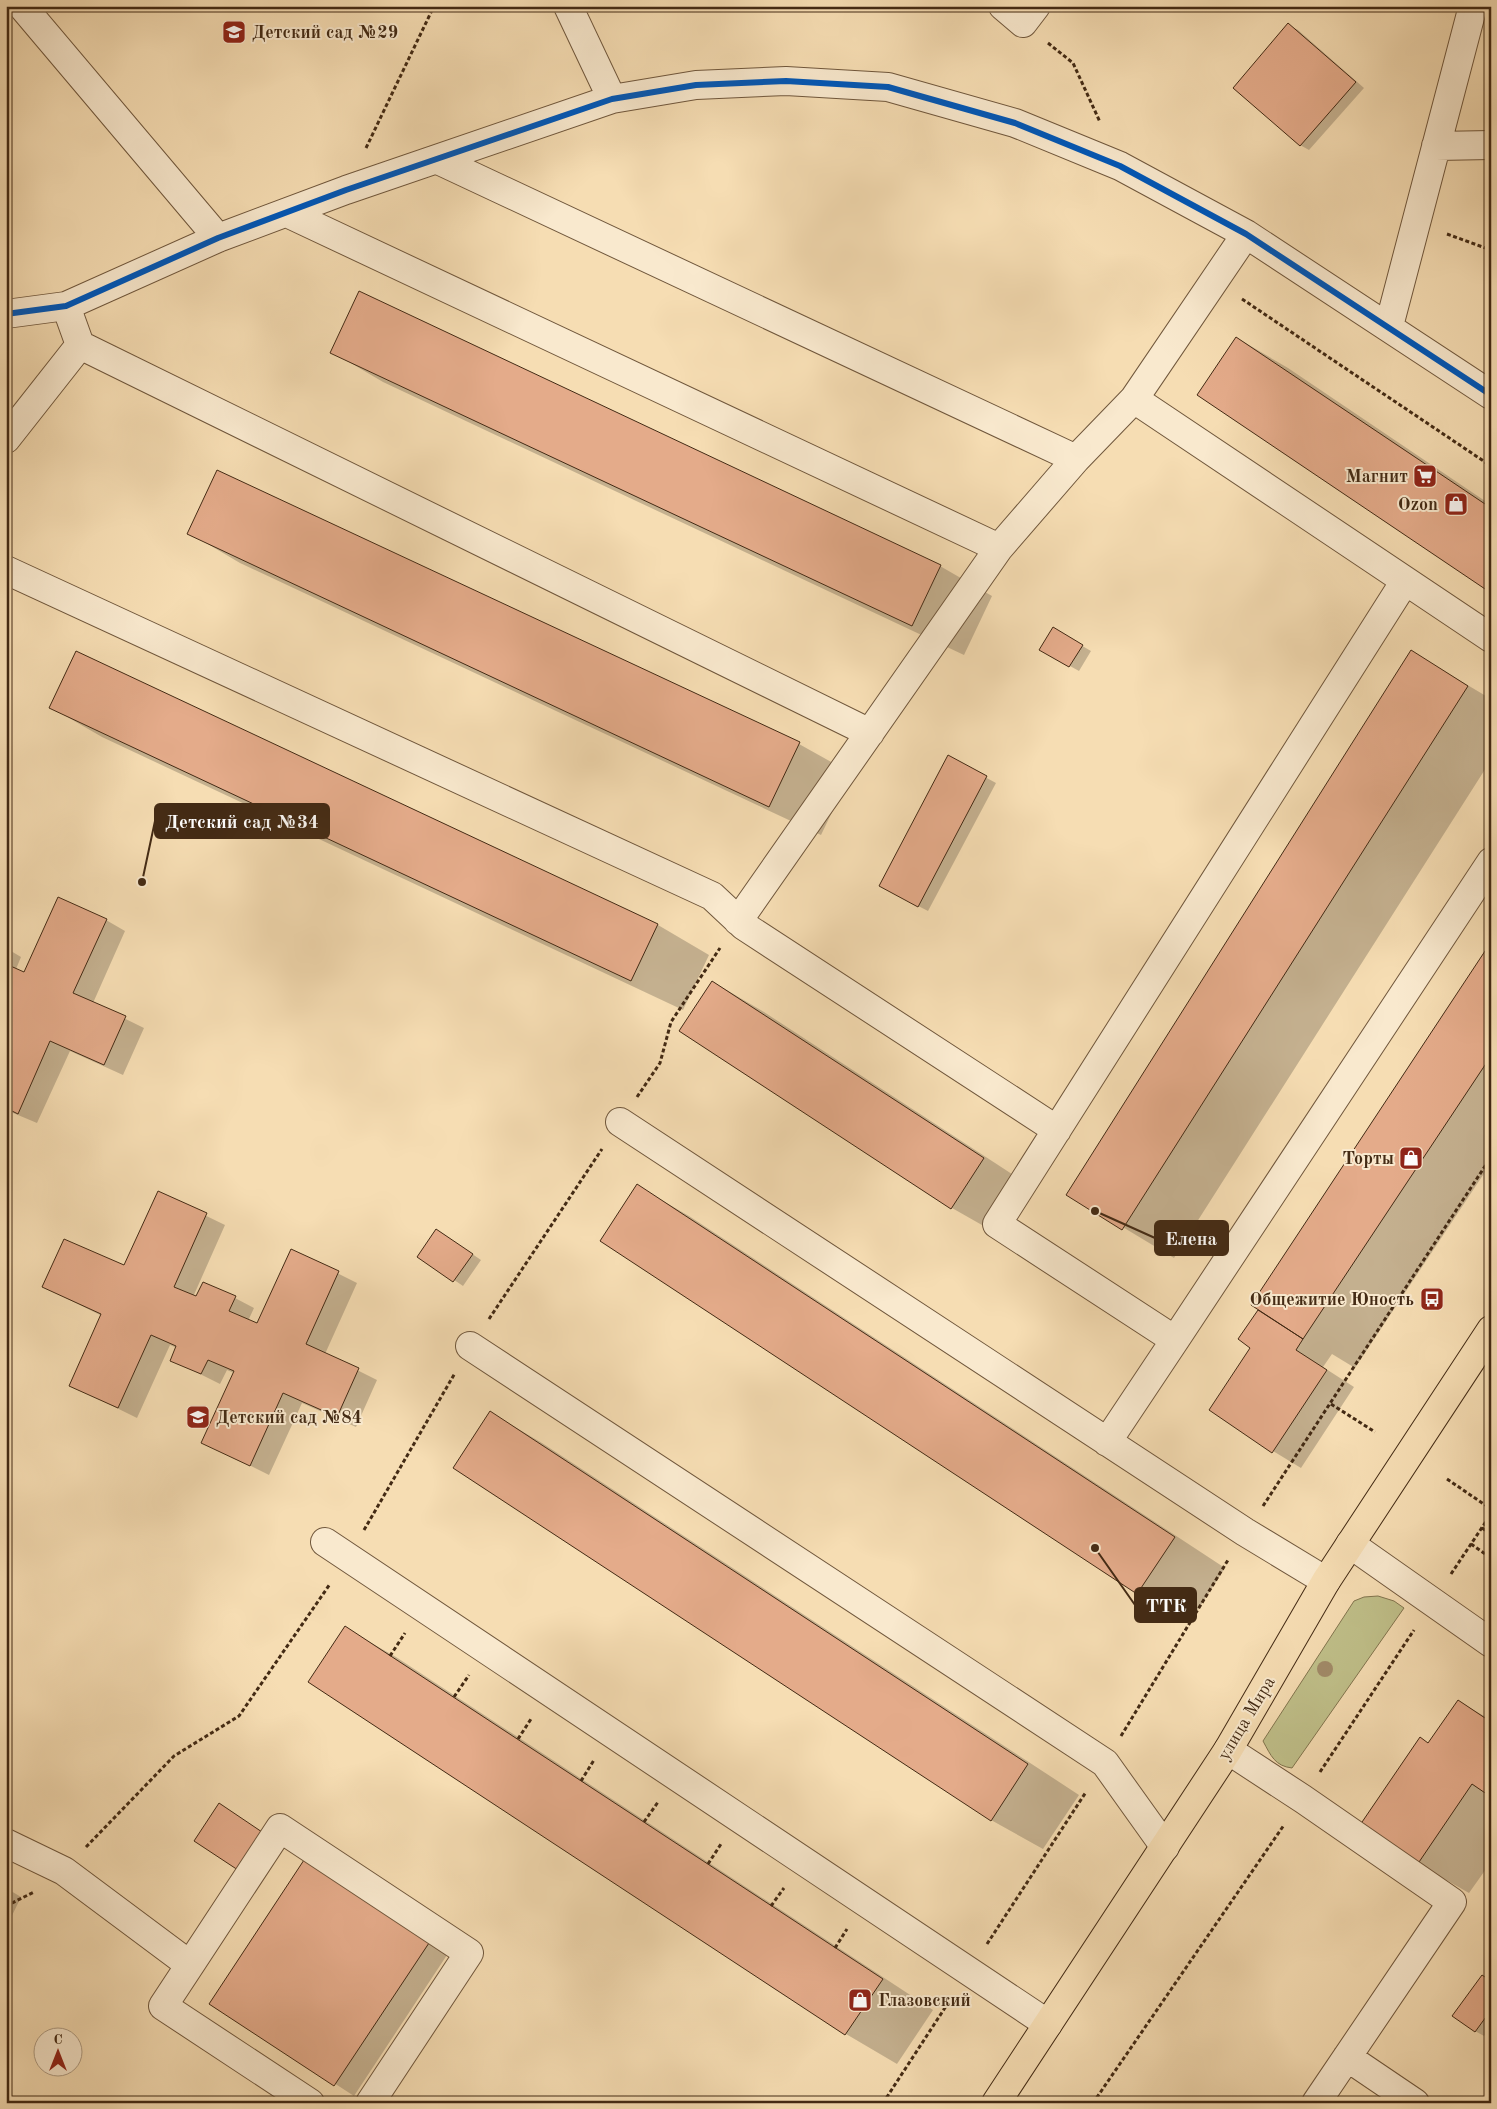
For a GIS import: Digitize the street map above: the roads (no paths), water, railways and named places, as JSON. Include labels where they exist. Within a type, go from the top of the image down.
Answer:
[{"type":"main road","name":"улица Мира","points":[[996,2103],[1228,1750],[1326,1581],[1491,1330]]},
{"type":"street","points":[[22,6],[218,238]]},
{"type":"street","points":[[568,6],[612,99]]},
{"type":"street","points":[[1003,6],[1023,23],[1036,6]]},
{"type":"street","points":[[1389,326],[1473,6]]},
{"type":"street","points":[[1453,83],[1491,14]]},
{"type":"street","points":[[6,314],[66,306],[218,238],[346,190],[612,99],[696,85],[786,80],[888,87],[1015,123],[1120,166],[1246,234],[1389,326],[1491,395]]},
{"type":"street","points":[[1436,146],[1491,145]]},
{"type":"street","points":[[438,160],[1076,459]]},
{"type":"street","points":[[287,213],[999,548]]},
{"type":"street","points":[[738,920],[999,548],[1076,459],[1134,399],[1246,234]]},
{"type":"street","points":[[66,306],[80,345],[870,733]]},
{"type":"street","points":[[6,439],[80,345]]},
{"type":"street","points":[[1134,399],[1491,638]]},
{"type":"street","points":[[6,570],[712,896],[738,920],[1057,1130]]},
{"type":"street","points":[[1175,1340],[998,1224],[1405,581]]},
{"type":"street","points":[[1107,1442],[1491,862]]},
{"type":"street","points":[[620,1122],[1245,1532],[1326,1581]]},
{"type":"street","points":[[470,1346],[1105,1763],[1165,1848]]},
{"type":"street","points":[[325,1542],[968,1973],[1048,2024]]},
{"type":"street","points":[[1350,1544],[1491,1643]]},
{"type":"street","points":[[1228,1750],[1303,1799],[1452,1902],[1316,2103]]},
{"type":"street","points":[[310,2103],[163,2006],[280,1828],[469,1953],[374,2102]]},
{"type":"street","points":[[6,1843],[64,1871],[190,1965]]},
{"type":"street","points":[[1347,2057],[1415,2103]]},
{"type":"place","name":"Детский сад №29","points":[[234,32]]},
{"type":"place","name":"Магнит","points":[[1425,476]]},
{"type":"place","name":"Ozon","points":[[1456,504]]},
{"type":"place","name":"Детский сад №34","points":[[142,882]]},
{"type":"place","name":"Торты","points":[[1411,1158]]},
{"type":"place","name":"Елена","points":[[1095,1211]]},
{"type":"place","name":"Общежитие Юность","points":[[1432,1299]]},
{"type":"place","name":"Детский сад №84","points":[[198,1417]]},
{"type":"place","name":"ТТК","points":[[1095,1548]]},
{"type":"place","name":"Глазовский","points":[[860,2000]]}]
